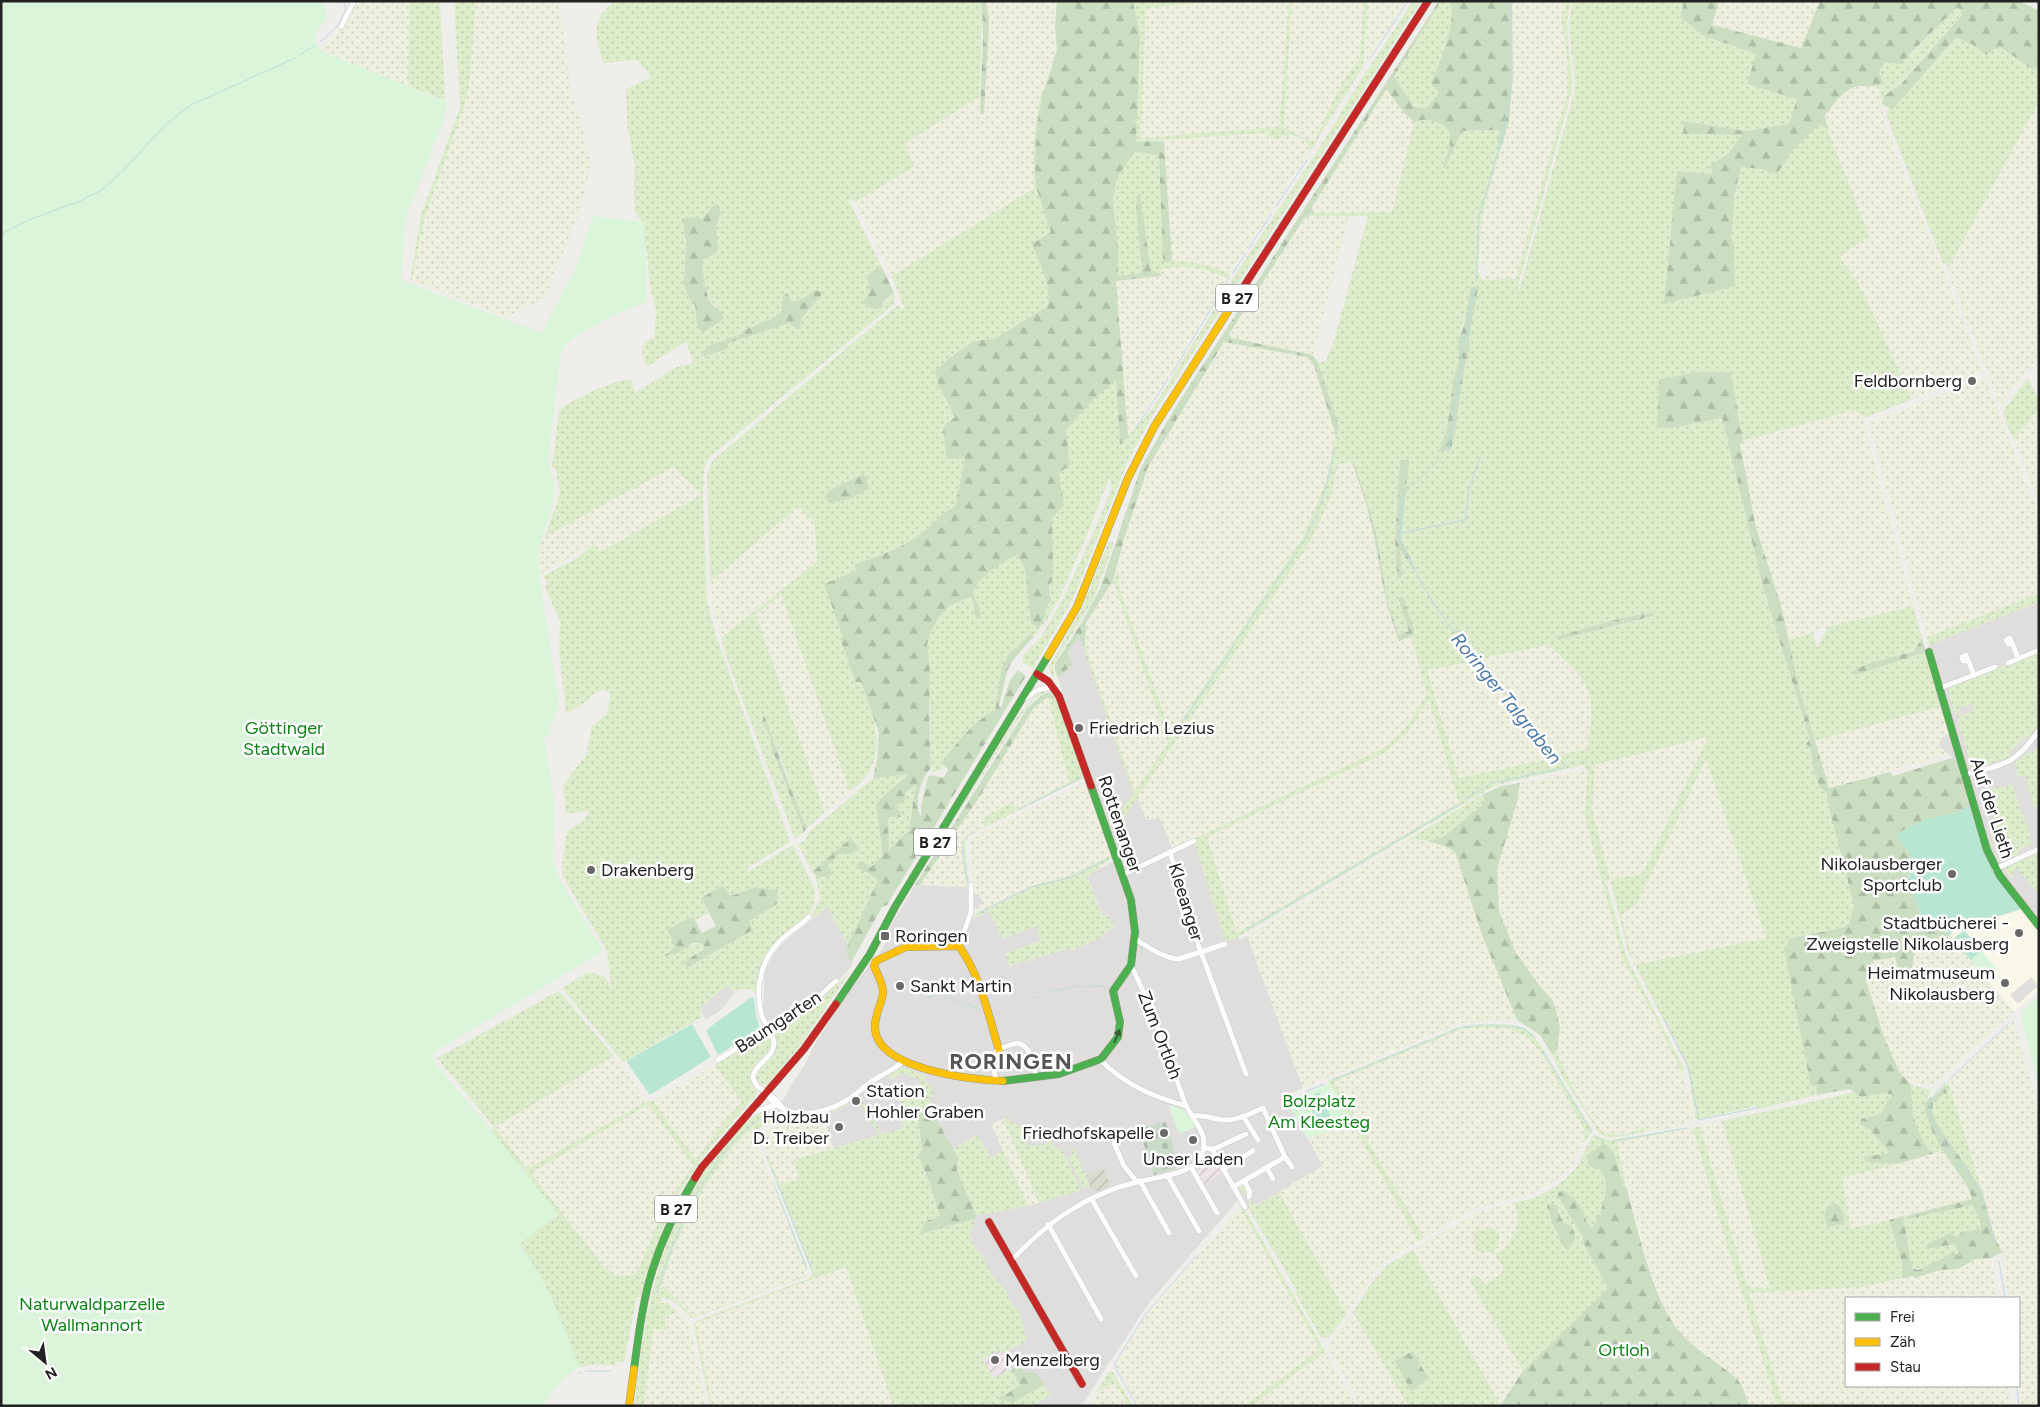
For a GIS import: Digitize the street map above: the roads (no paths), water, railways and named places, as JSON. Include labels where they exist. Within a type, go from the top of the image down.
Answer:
[{"type":"main road","name":"B 27","points":[[629,1406],[641,1321],[649,1282],[668,1229],[684,1195],[702,1167],[804,1049],[870,954],[894,907],[1021,701],[1086,588],[1128,478],[1154,427],[1428,1]]},
{"type":"main road","name":"Auf der Lieth","points":[[1930,652],[1983,841],[1995,869],[2008,889],[2039,926]]},
{"type":"main road","name":"Rottenanger","points":[[1037,674],[1059,696]]},
{"type":"main road","name":"Rottenanger","points":[[1037,674],[1048,680],[1059,696],[1122,875],[1132,907],[1135,939],[1131,965]]},
{"type":"main road","points":[[999,1050],[977,981],[968,958],[959,946],[906,947],[876,961],[874,966],[883,992],[874,1018],[876,1034],[883,1049],[903,1061],[962,1077],[996,1082],[1059,1074],[1100,1060],[1119,1034],[1120,1022],[1113,991],[1131,965]]},
{"type":"main road","points":[[989,1222],[1082,1384]]},
{"type":"street","points":[[341,27],[354,1]]},
{"type":"street","points":[[2012,644],[2018,658]]},
{"type":"street","points":[[2008,663],[2039,650]]},
{"type":"street","points":[[1968,661],[1974,675]]},
{"type":"street","points":[[1940,688],[1996,667]]},
{"type":"street","points":[[1021,701],[1038,690],[1050,687]]},
{"type":"street","points":[[1964,775],[2012,760],[2025,750],[2039,730]]},
{"type":"street","name":"Kleeanger","points":[[1122,875],[1194,841]]},
{"type":"street","points":[[1995,869],[2039,849]]},
{"type":"street","name":"Kleeanger","points":[[1170,852],[1201,952],[1246,1074]]},
{"type":"street","points":[[959,946],[970,912],[971,885]]},
{"type":"street","points":[[809,917],[780,941],[764,964],[760,983],[760,1008],[762,1017],[774,1041],[773,1049],[755,1071],[753,1078],[756,1084],[775,1105],[785,1110],[803,1114],[838,1104],[903,1061]]},
{"type":"street","points":[[1135,939],[1172,958],[1183,958],[1225,944]]},
{"type":"street","name":"Zum Ortloh","points":[[1131,965],[1155,1017],[1186,1106],[1202,1134],[1204,1148]]},
{"type":"street","name":"Baumgarten","points":[[718,1060],[814,1001],[836,981]]},
{"type":"street","points":[[996,1082],[992,1059],[999,1050],[1016,1043],[1024,1045],[1033,1060],[1036,1078]]},
{"type":"street","points":[[1100,1060],[1129,1084],[1165,1100],[1186,1106]]},
{"type":"street","points":[[766,1094],[773,1097],[785,1110]]},
{"type":"street","points":[[747,1114],[775,1105]]},
{"type":"street","points":[[1192,1116],[1203,1115],[1224,1120],[1243,1116],[1263,1108],[1285,1157],[1292,1167]]},
{"type":"street","points":[[1243,1116],[1258,1140]]},
{"type":"street","points":[[1011,1261],[1048,1224],[1067,1210],[1119,1186],[1167,1175],[1190,1167],[1200,1157],[1204,1148],[1212,1150],[1246,1134]]},
{"type":"street","points":[[1114,1143],[1124,1166],[1138,1181],[1169,1233]]},
{"type":"street","points":[[1212,1150],[1245,1207]]},
{"type":"street","points":[[1223,1169],[1253,1151]]},
{"type":"street","points":[[1233,1187],[1285,1157]]},
{"type":"street","points":[[1190,1167],[1217,1213]]},
{"type":"street","points":[[1267,1168],[1273,1179]]},
{"type":"street","points":[[1167,1175],[1199,1231]]},
{"type":"street","points":[[1244,1180],[1250,1192],[1249,1197]]},
{"type":"street","points":[[1091,1198],[1136,1276]]},
{"type":"street","points":[[1048,1224],[1101,1319]]},
{"type":"waterway","points":[[320,42],[336,28],[346,9],[343,1]]},
{"type":"waterway","points":[[1370,59],[1408,1]]},
{"type":"waterway","name":"Roringer Talgraben","points":[[1476,281],[1479,217],[1504,131],[1510,74],[1509,1]]},
{"type":"waterway","points":[[300,55],[314,46]]},
{"type":"waterway","points":[[122,172],[165,125],[191,105],[295,58]]},
{"type":"waterway","points":[[1275,208],[1307,160]]},
{"type":"waterway","points":[[1,234],[29,220],[80,201],[102,190],[119,174]]},
{"type":"waterway","points":[[1249,248],[1272,213]]},
{"type":"waterway","points":[[1232,274],[1246,253]]},
{"type":"waterway","points":[[1171,375],[1229,279]]},
{"type":"waterway","name":"Roringer Talgraben","points":[[1448,451],[1462,360],[1460,345],[1467,337],[1474,287]]},
{"type":"waterway","points":[[1136,428],[1168,379]]},
{"type":"waterway","points":[[1299,548],[1312,525],[1322,500],[1335,447]]},
{"type":"waterway","name":"Roringer Talgraben","points":[[1425,590],[1400,541],[1402,499],[1404,494],[1442,457]]},
{"type":"waterway","points":[[1401,533],[1465,520],[1469,489],[1480,457]]},
{"type":"waterway","points":[[1272,588],[1297,552]]},
{"type":"waterway","points":[[1237,640],[1270,591]]},
{"type":"waterway","name":"Roringer Talgraben","points":[[1427,592],[1439,612],[1483,666],[1484,670],[1487,670],[1565,765],[1563,768],[1492,783],[1465,799]]},
{"type":"waterway","points":[[1455,631],[1466,632]]},
{"type":"waterway","points":[[1184,720],[1235,644]]},
{"type":"waterway","points":[[1173,735],[1181,724]]},
{"type":"waterway","points":[[1030,804],[1081,778]]},
{"type":"waterway","name":"Roringer Talgraben","points":[[1246,930],[1460,804]]},
{"type":"waterway","points":[[1018,810],[1026,805]]},
{"type":"waterway","points":[[962,846],[967,884]]},
{"type":"waterway","points":[[992,906],[1031,887],[1070,878],[1108,859]]},
{"type":"waterway","points":[[977,914],[989,907]]},
{"type":"waterway","points":[[759,973],[760,966]]},
{"type":"waterway","name":"Roringer Talgraben","points":[[1051,991],[1078,986]]},
{"type":"waterway","name":"Roringer Talgraben","points":[[1083,987],[1104,986]]},
{"type":"waterway","name":"Roringer Talgraben","points":[[943,995],[975,1007]]},
{"type":"waterway","name":"Roringer Talgraben","points":[[928,997],[935,996]]},
{"type":"waterway","name":"Roringer Talgraben","points":[[1033,998],[1041,996]]},
{"type":"waterway","points":[[758,1012],[764,1028]]},
{"type":"waterway","points":[[1664,1019],[1688,1067],[1699,1120],[1756,1108]]},
{"type":"waterway","points":[[1950,1079],[2008,1024]]},
{"type":"waterway","points":[[1462,1027],[1483,1025]]},
{"type":"waterway","points":[[1486,1025],[1506,1026]]},
{"type":"waterway","points":[[1509,1026],[1523,1028],[1535,1038]]},
{"type":"waterway","points":[[1450,1032],[1459,1028]]},
{"type":"waterway","points":[[1435,1038],[1446,1034]]},
{"type":"waterway","points":[[1391,1056],[1430,1040]]},
{"type":"waterway","points":[[1543,1051],[1591,1131]]},
{"type":"waterway","points":[[1377,1062],[1387,1058]]},
{"type":"waterway","points":[[1333,1080],[1372,1064]]},
{"type":"waterway","points":[[1945,1083],[1936,1093],[1930,1104],[1932,1121],[1942,1139],[1979,1192],[1996,1243]]},
{"type":"waterway","points":[[1305,1092],[1324,1084]]},
{"type":"waterway","points":[[1284,1100],[1294,1096]]},
{"type":"waterway","points":[[831,1110],[850,1102]]},
{"type":"waterway","points":[[809,1117],[822,1113]]},
{"type":"waterway","points":[[657,1292],[673,1244],[684,1219],[711,1171],[745,1131],[764,1116]]},
{"type":"waterway","points":[[1613,1141],[1687,1128]]},
{"type":"waterway","points":[[1595,1136],[1604,1141]]},
{"type":"waterway","points":[[772,1169],[775,1177]]},
{"type":"waterway","points":[[773,1182],[806,1267]]},
{"type":"waterway","points":[[777,1182],[812,1271]]},
{"type":"waterway","points":[[1137,1406],[1116,1369],[1115,1363],[1145,1315],[1196,1256]]},
{"type":"waterway","points":[[1999,1261],[2005,1297]]},
{"type":"waterway","points":[[586,1371],[610,1371]]},
{"type":"waterway","points":[[578,1374],[582,1372]]},
{"type":"waterway","points":[[2017,1387],[2019,1406]]},
{"type":"place","name":"Feldbornberg","points":[[1972,381]]},
{"type":"place","name":"Friedrich Lezius","points":[[1079,728]]},
{"type":"place","name":"Drakenberg","points":[[591,870]]},
{"type":"place","name":"Nikolausberger Sportclub","points":[[1952,874]]},
{"type":"place","name":"Stadtbücherei - Zweigstelle Nikolausberg","points":[[2019,933]]},
{"type":"place","name":"Roringen","points":[[885,936]]},
{"type":"place","name":"Heimatmuseum Nikolausberg","points":[[2005,983]]},
{"type":"place","name":"Sankt Martin","points":[[900,986]]},
{"type":"place","name":"Station Hohler Graben","points":[[856,1101]]},
{"type":"place","name":"Holzbau D. Treiber","points":[[839,1127]]},
{"type":"place","name":"Friedhofskapelle","points":[[1164,1133]]},
{"type":"place","name":"Unser Laden","points":[[1193,1140]]},
{"type":"place","name":"Menzelberg","points":[[995,1360]]},
{"type":"district","name":"RORINGEN","points":[[1011,1061]]},
{"type":"park label","name":"Göttinger Stadtwald","points":[[284,738]]},
{"type":"park label","name":"Bolzplatz Am Kleesteg","points":[[1319,1111]]},
{"type":"park label","name":"Naturwaldparzelle Wallmannort","points":[[92,1314]]},
{"type":"park label","name":"Ortloh","points":[[1624,1350]]}]
